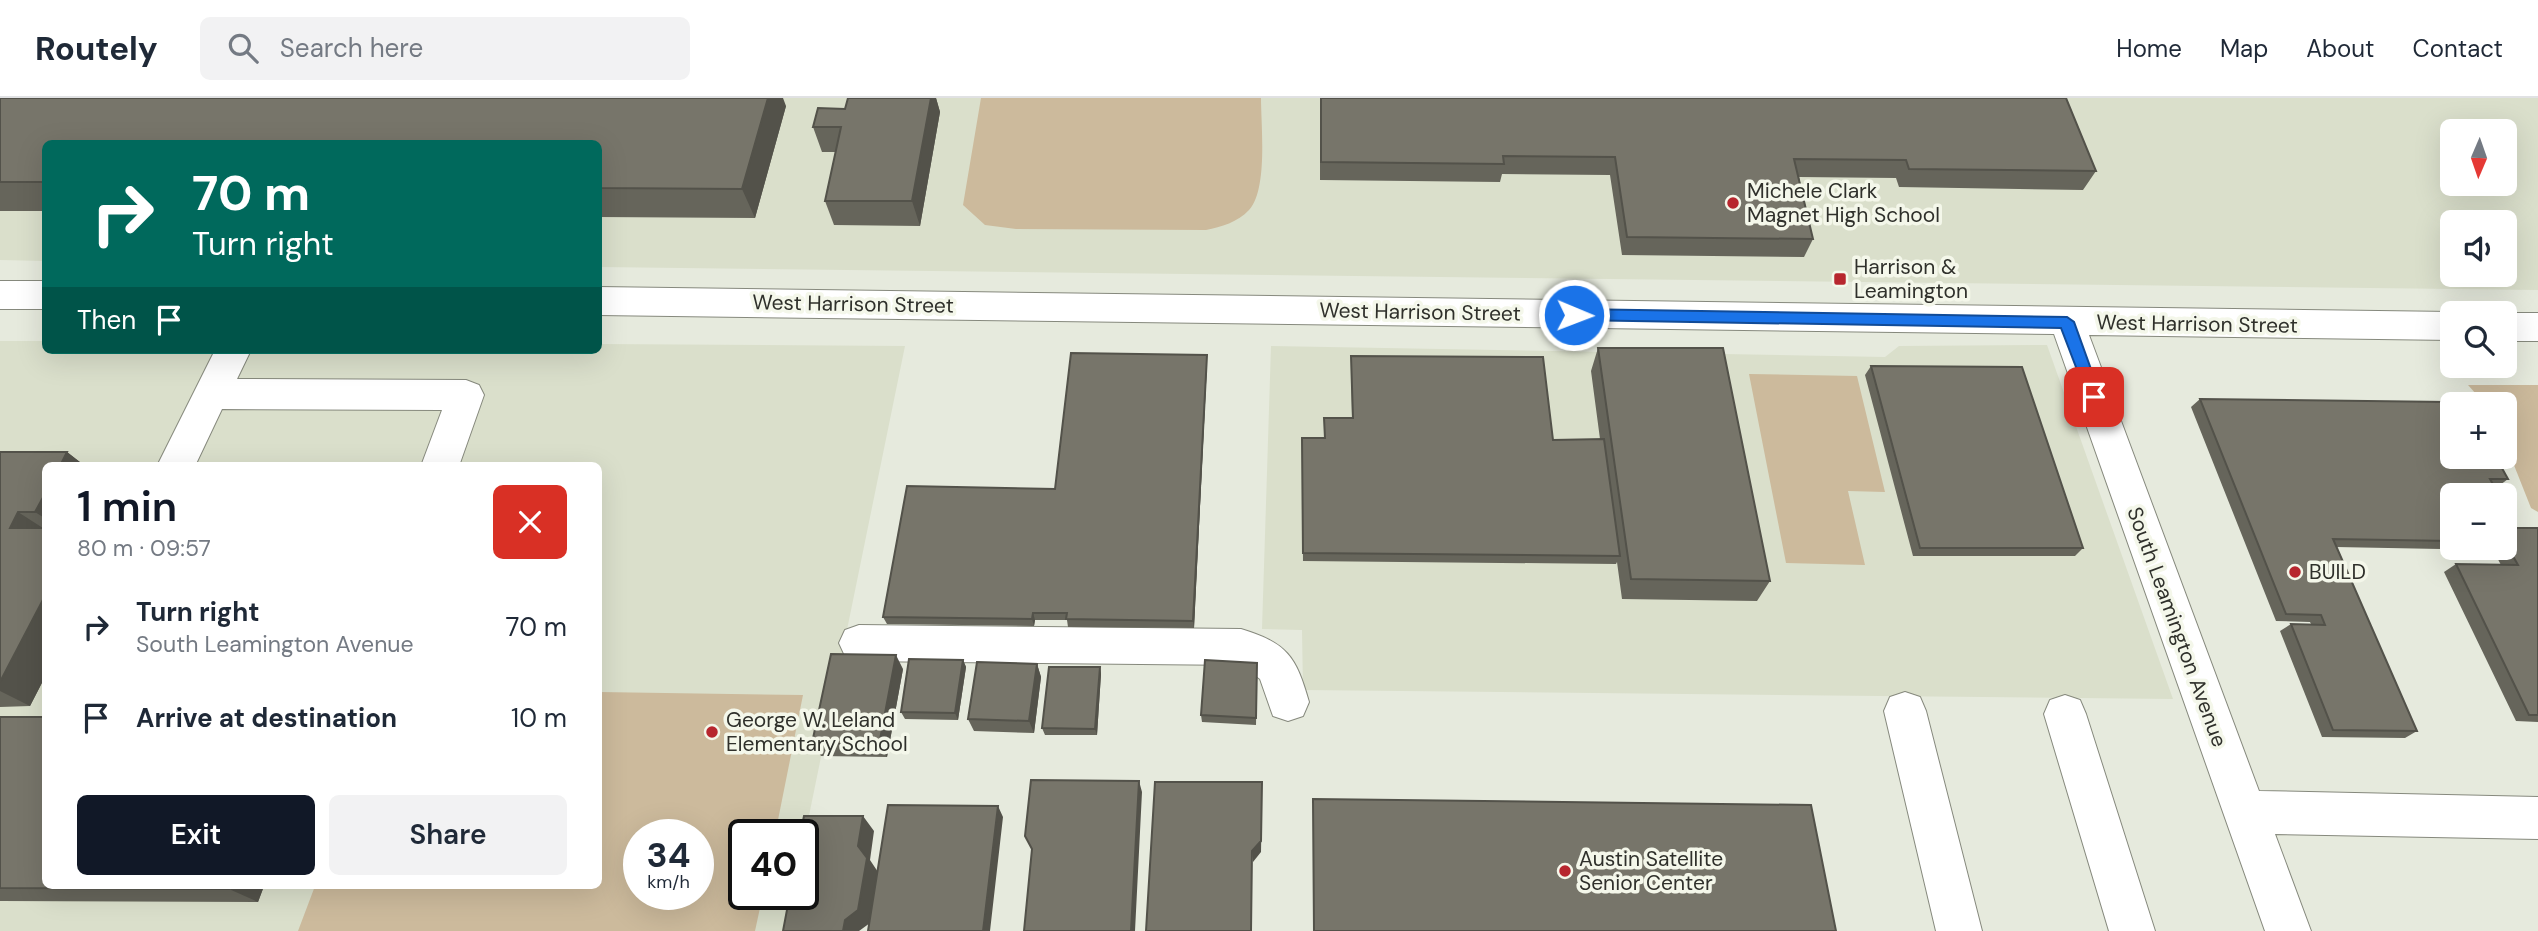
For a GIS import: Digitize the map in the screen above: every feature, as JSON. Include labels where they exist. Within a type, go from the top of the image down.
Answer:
[{"type":"street","points":[[0,295],[42,295]]},
{"type":"street","name":"West Harrison Street","points":[[602,301],[2440,326]]},
{"type":"street","name":"South Leamington Avenue","points":[[2067,322],[2288,931]]},
{"type":"street","points":[[2517,327],[2538,327]]},
{"type":"street","points":[[178,462],[231,354]]},
{"type":"street","points":[[211,394],[466,395],[441,462]]},
{"type":"street","points":[[859,643],[1241,647],[1263,653],[1278,667],[1288,702]]},
{"type":"street","points":[[1905,711],[1959,931]]},
{"type":"street","points":[[2065,713],[2132,931]]},
{"type":"street","points":[[2245,812],[2538,818]]},
{"type":"shaded area","name":"Michele Clark Magnet High School","points":[[0,98],[2538,98],[2538,290],[602,267],[602,140],[42,140],[42,261],[0,260]]},
{"type":"shaded area","points":[[981,98],[1261,98],[1262,157],[1255,200],[1240,218],[1206,230],[1016,229],[985,225],[963,205]]},
{"type":"shaded area","name":"George W. Leland Elementary School","points":[[0,341],[42,341],[42,354],[602,354],[602,344],[905,346],[808,819],[728,819],[728,910],[790,910],[786,931],[0,931]]},
{"type":"shaded area","points":[[2047,345],[2173,699],[1303,690],[1302,630],[1262,629],[1271,346],[1885,357],[1899,346]]},
{"type":"shaded area","points":[[1749,374],[1857,376],[1885,492],[1848,491],[1865,565],[1786,563]]},
{"type":"shaded area","points":[[2468,385],[2538,385],[2538,512],[2531,508],[2516,469],[2517,392],[2474,392]]},
{"type":"shaded area","points":[[602,692],[803,695],[778,819],[728,819],[728,910],[760,910],[755,931],[298,931],[314,889],[602,889]]},
{"type":"building","points":[[0,98],[768,98],[742,189],[602,188],[602,140],[42,140],[42,182],[0,182]]},
{"type":"building","points":[[848,98],[931,98],[912,201],[825,201],[841,127],[813,127],[818,108],[845,109]]},
{"type":"building","points":[[1321,98],[2066,98],[2096,171],[1909,169],[1906,160],[1794,159],[1813,239],[1627,237],[1615,157],[1503,156],[1504,164],[1321,162]]},
{"type":"building","points":[[1598,348],[1723,348],[1770,581],[1631,579]]},
{"type":"building","points":[[1071,353],[1207,355],[1193,621],[1066,619],[1067,613],[1033,613],[1032,619],[883,617],[907,486],[1055,489]]},
{"type":"building","points":[[1351,356],[1543,357],[1553,440],[1604,439],[1620,556],[1303,553],[1302,438],[1325,438],[1324,418],[1353,418]]},
{"type":"building","points":[[1871,366],[2022,367],[2083,548],[1920,548]]},
{"type":"building","name":"BUILD","points":[[2200,399],[2440,402],[2440,469],[2502,469],[2508,479],[2490,479],[2492,483],[2440,483],[2440,541],[2333,539],[2417,731],[2333,730],[2291,624],[2325,625],[2321,615],[2286,614]]},
{"type":"building","points":[[0,452],[67,452],[62,462],[42,462],[42,499],[35,512],[18,512],[10,528],[42,528],[42,602],[0,682]]},
{"type":"building","points":[[2517,528],[2538,528],[2538,715],[2529,715],[2456,564],[2518,565],[2515,560]]},
{"type":"building","points":[[831,654],[896,655],[879,745],[812,743]]},
{"type":"building","points":[[909,659],[963,660],[955,713],[901,712]]},
{"type":"building","points":[[1205,660],[1257,663],[1256,718],[1201,715]]},
{"type":"building","points":[[977,662],[1037,664],[1029,721],[968,719]]},
{"type":"building","points":[[1049,667],[1100,667],[1095,729],[1042,728]]},
{"type":"building","points":[[0,717],[42,717],[42,888],[0,888]]},
{"type":"building","points":[[1031,780],[1139,781],[1131,931],[1024,931],[1032,849],[1025,836]]},
{"type":"building","points":[[1155,782],[1262,782],[1261,841],[1252,851],[1251,931],[1146,931]]},
{"type":"building","name":"Austin Satellite Senior Center","points":[[1313,799],[1811,805],[1836,931],[1314,931]]},
{"type":"building","points":[[888,805],[998,806],[983,931],[868,931]]},
{"type":"building","points":[[804,816],[863,816],[858,846],[867,858],[858,910],[845,920],[843,931],[783,931],[787,910],[819,910],[819,819],[803,819]]},
{"type":"place","name":"Michele Clark Magnet High School","points":[[1733,203]]},
{"type":"place","name":"Harrison & Leamington","points":[[1840,279]]},
{"type":"place","name":"BUILD","points":[[2295,572]]},
{"type":"place","name":"George W. Leland Elementary School","points":[[712,732]]},
{"type":"place","name":"Austin Satellite Senior Center","points":[[1565,871]]},
{"type":"route","points":[[1574,315],[2067,322],[2094,397]]}]
